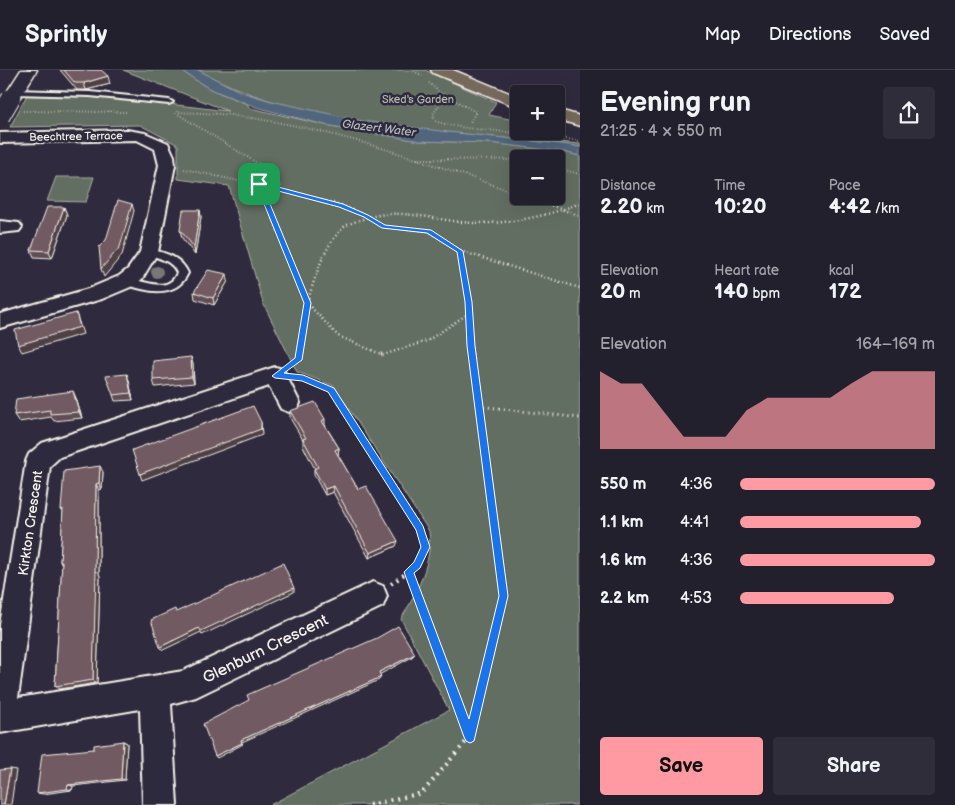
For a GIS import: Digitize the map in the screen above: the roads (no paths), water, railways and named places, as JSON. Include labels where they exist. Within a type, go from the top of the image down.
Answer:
[{"type":"main road","points":[[0,117],[14,100],[29,70]]},
{"type":"main road","points":[[438,70],[510,98]]},
{"type":"main road","points":[[565,117],[580,121]]},
{"type":"street","name":"Beechtree Terrace","points":[[0,138],[140,136],[162,146],[167,165],[149,252]]},
{"type":"street","points":[[0,321],[96,294],[126,281],[135,274],[149,252]]},
{"type":"street","name":"Kirkton Crescent","points":[[0,716],[32,515],[38,461],[51,450],[275,376],[289,403]]},
{"type":"street","name":"Glenburn Crescent","points":[[0,716],[185,686],[373,596]]},
{"type":"street","points":[[155,691],[160,805]]},
{"type":"lane","points":[[14,100],[90,94],[169,102]]},
{"type":"lane","points":[[126,281],[148,289],[168,287],[182,278],[182,267],[176,261],[149,252]]},
{"type":"water","name":"Glazert Water","points":[[180,70],[198,70],[241,92],[271,101],[362,121],[510,140],[569,145],[580,147],[580,156],[565,152],[565,150],[548,150],[490,143],[420,141],[325,125],[256,107],[210,89]]},
{"type":"park label","name":"Sked's Garden","points":[[418,99]]}]
